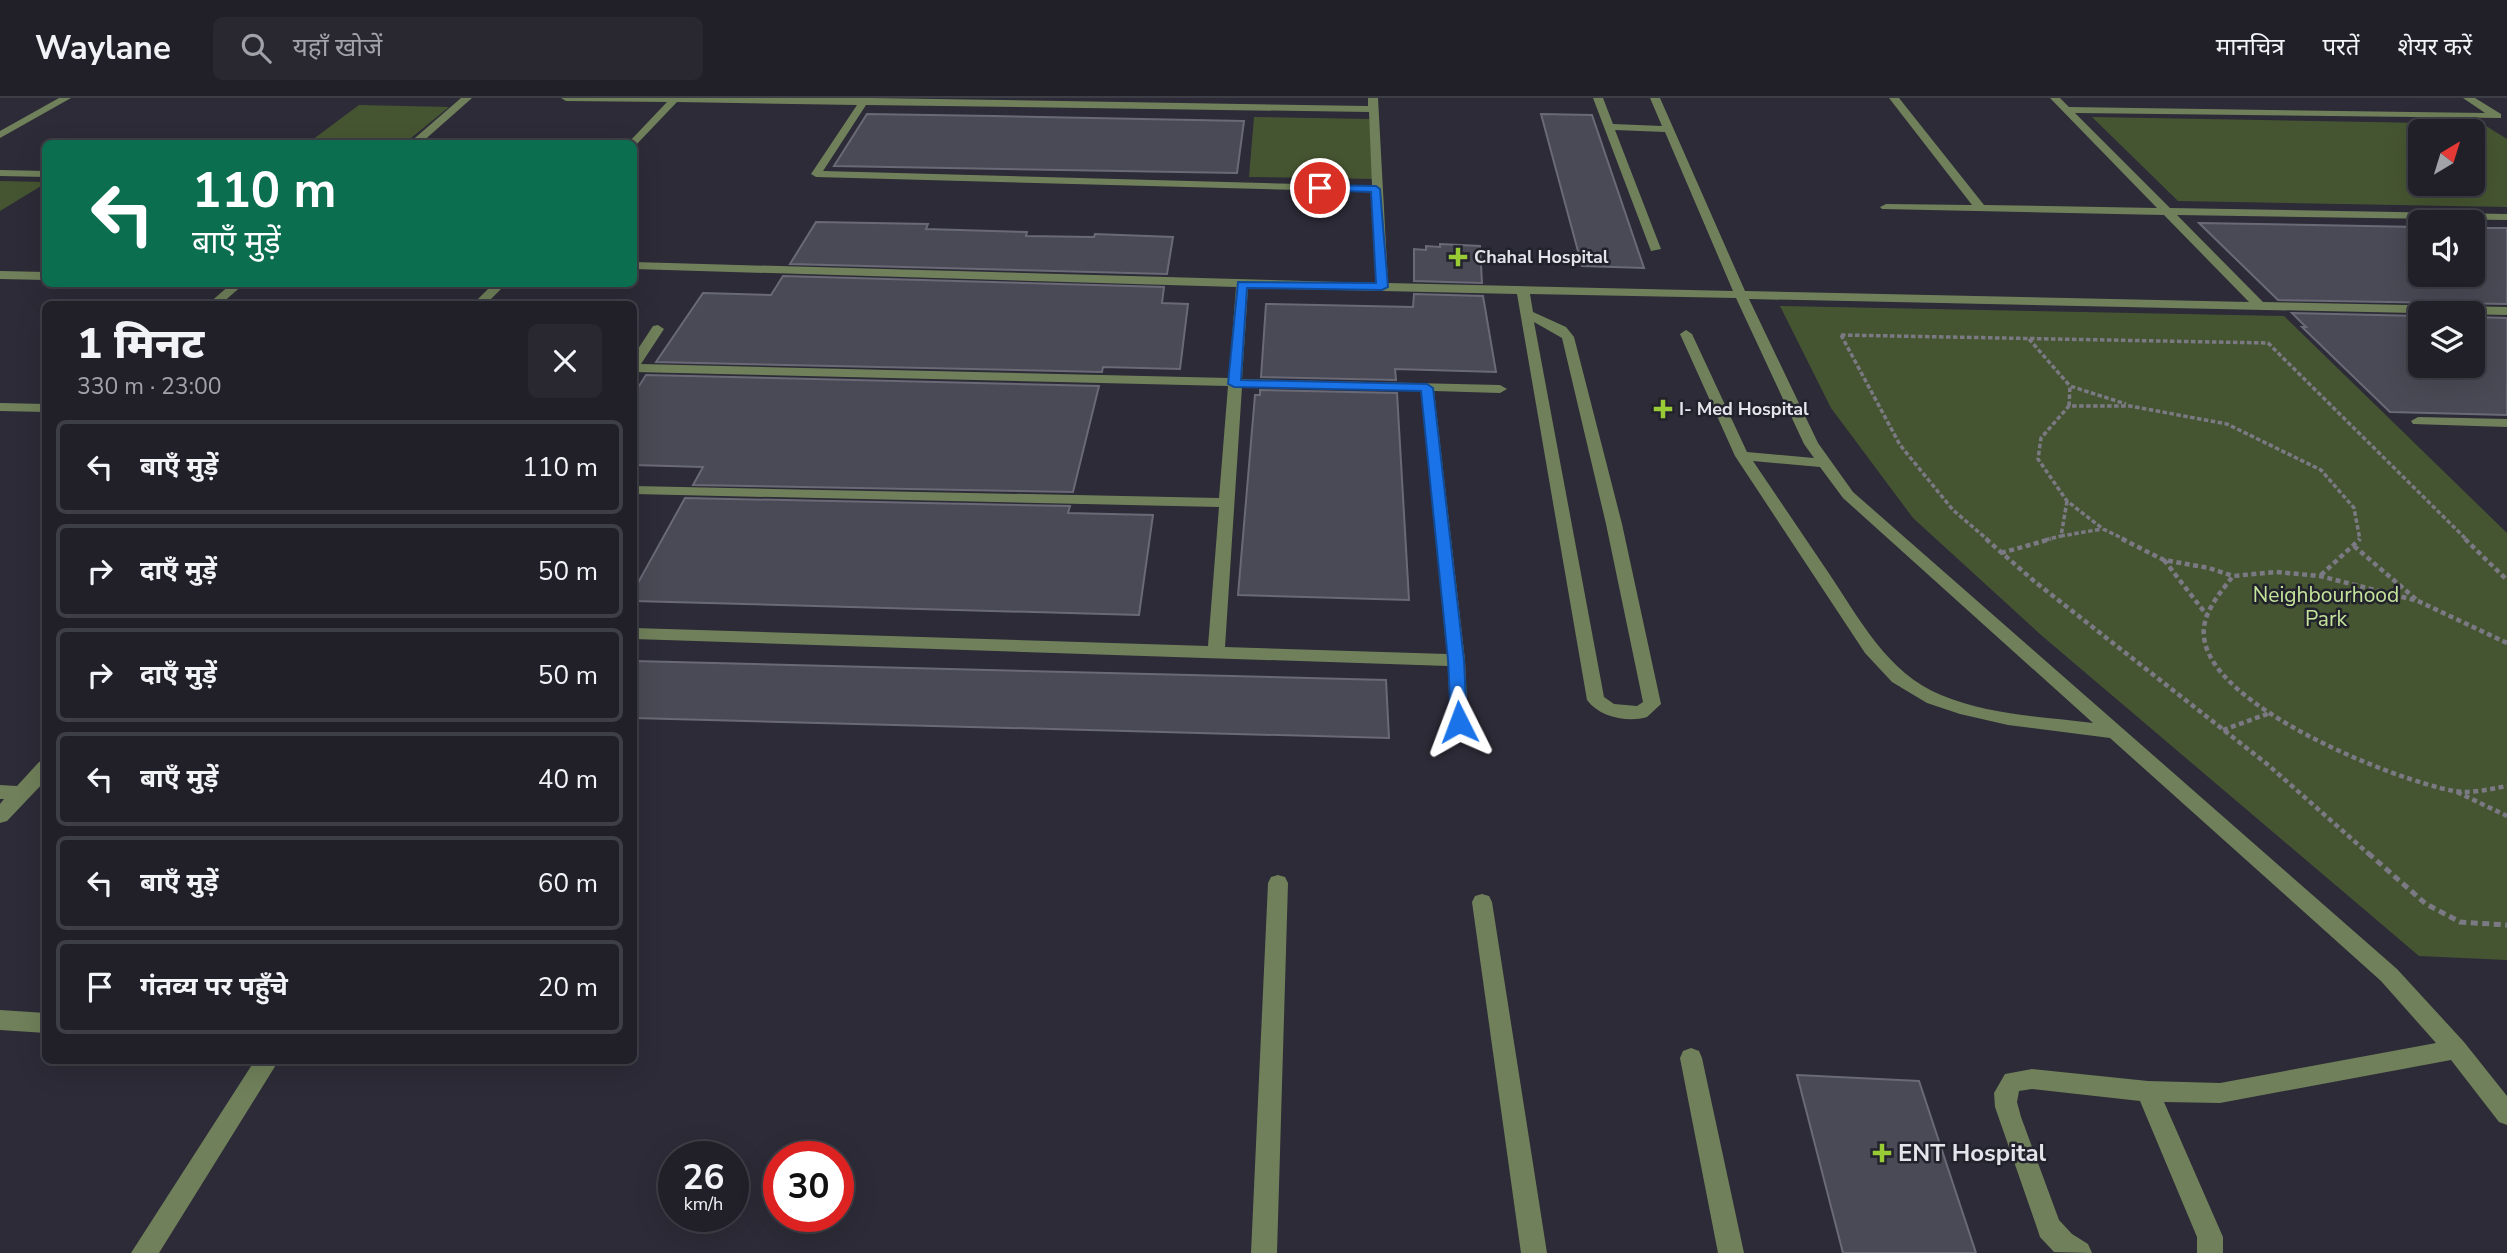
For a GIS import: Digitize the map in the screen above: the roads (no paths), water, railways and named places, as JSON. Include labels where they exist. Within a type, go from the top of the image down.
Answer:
[{"type":"street","points":[[0,135],[66,98]]},
{"type":"street","points":[[418,140],[467,98]]},
{"type":"street","points":[[566,98],[1373,104],[1382,287]]},
{"type":"street","points":[[1598,98],[1655,249]]},
{"type":"street","points":[[1655,98],[1741,295],[1811,444],[1822,463],[1848,495],[2389,975],[2455,1049],[2507,1114]]},
{"type":"street","points":[[1894,98],[1982,208]]},
{"type":"street","points":[[2055,98],[2260,306]]},
{"type":"street","points":[[2468,98],[2503,119]]},
{"type":"street","points":[[637,140],[675,99]]},
{"type":"street","points":[[864,100],[816,174],[1376,189]]},
{"type":"street","points":[[2067,110],[2503,119]]},
{"type":"street","points":[[1608,127],[1669,129]]},
{"type":"street","points":[[0,173],[42,174]]},
{"type":"street","points":[[1886,207],[2507,217]]},
{"type":"street","points":[[637,265],[1242,284],[2507,311]]},
{"type":"street","points":[[0,275],[42,276]]},
{"type":"street","points":[[1216,652],[1242,284]]},
{"type":"street","points":[[218,301],[234,287]]},
{"type":"street","points":[[482,301],[497,287]]},
{"type":"street","points":[[1523,290],[1527,314],[1596,700],[1610,710],[1626,714],[1641,713],[1652,704],[1614,524],[1568,337],[1561,330],[1527,314]]},
{"type":"street","points":[[637,361],[658,329]]},
{"type":"street","points":[[1686,334],[1742,456],[1871,649],[1898,678],[1933,699],[1960,708],[2008,719],[2116,732]]},
{"type":"street","points":[[637,366],[1500,389]]},
{"type":"street","points":[[1427,388],[1456,660],[1459,722]]},
{"type":"street","points":[[0,407],[42,408]]},
{"type":"street","points":[[2418,421],[2507,423]]},
{"type":"street","points":[[1742,456],[1822,463]]},
{"type":"street","points":[[637,490],[1226,503]]},
{"type":"street","points":[[637,634],[1456,660]]},
{"type":"street","points":[[0,816],[42,771]]},
{"type":"street","points":[[0,792],[21,793]]},
{"type":"street","points":[[1264,1253],[1278,883]]},
{"type":"street","points":[[1482,902],[1534,1253]]},
{"type":"street","points":[[0,1020],[42,1023]]},
{"type":"street","points":[[2079,1253],[2063,1243],[2049,1228],[2005,1102],[2006,1087],[2012,1081],[2032,1079],[2148,1091],[2220,1093],[2455,1049]]},
{"type":"street","points":[[1691,1058],[1731,1253]]},
{"type":"street","points":[[144,1253],[265,1064]]},
{"type":"street","points":[[2148,1091],[2210,1237],[2210,1253]]},
{"type":"place","name":"Chahal Hospital","points":[[1458,257]]},
{"type":"place","name":"I- Med Hospital","points":[[1663,409]]},
{"type":"place","name":"ENT Hospital","points":[[1882,1153]]},
{"type":"park label","name":"Neighbourhood Park","points":[[2326,607]]}]
